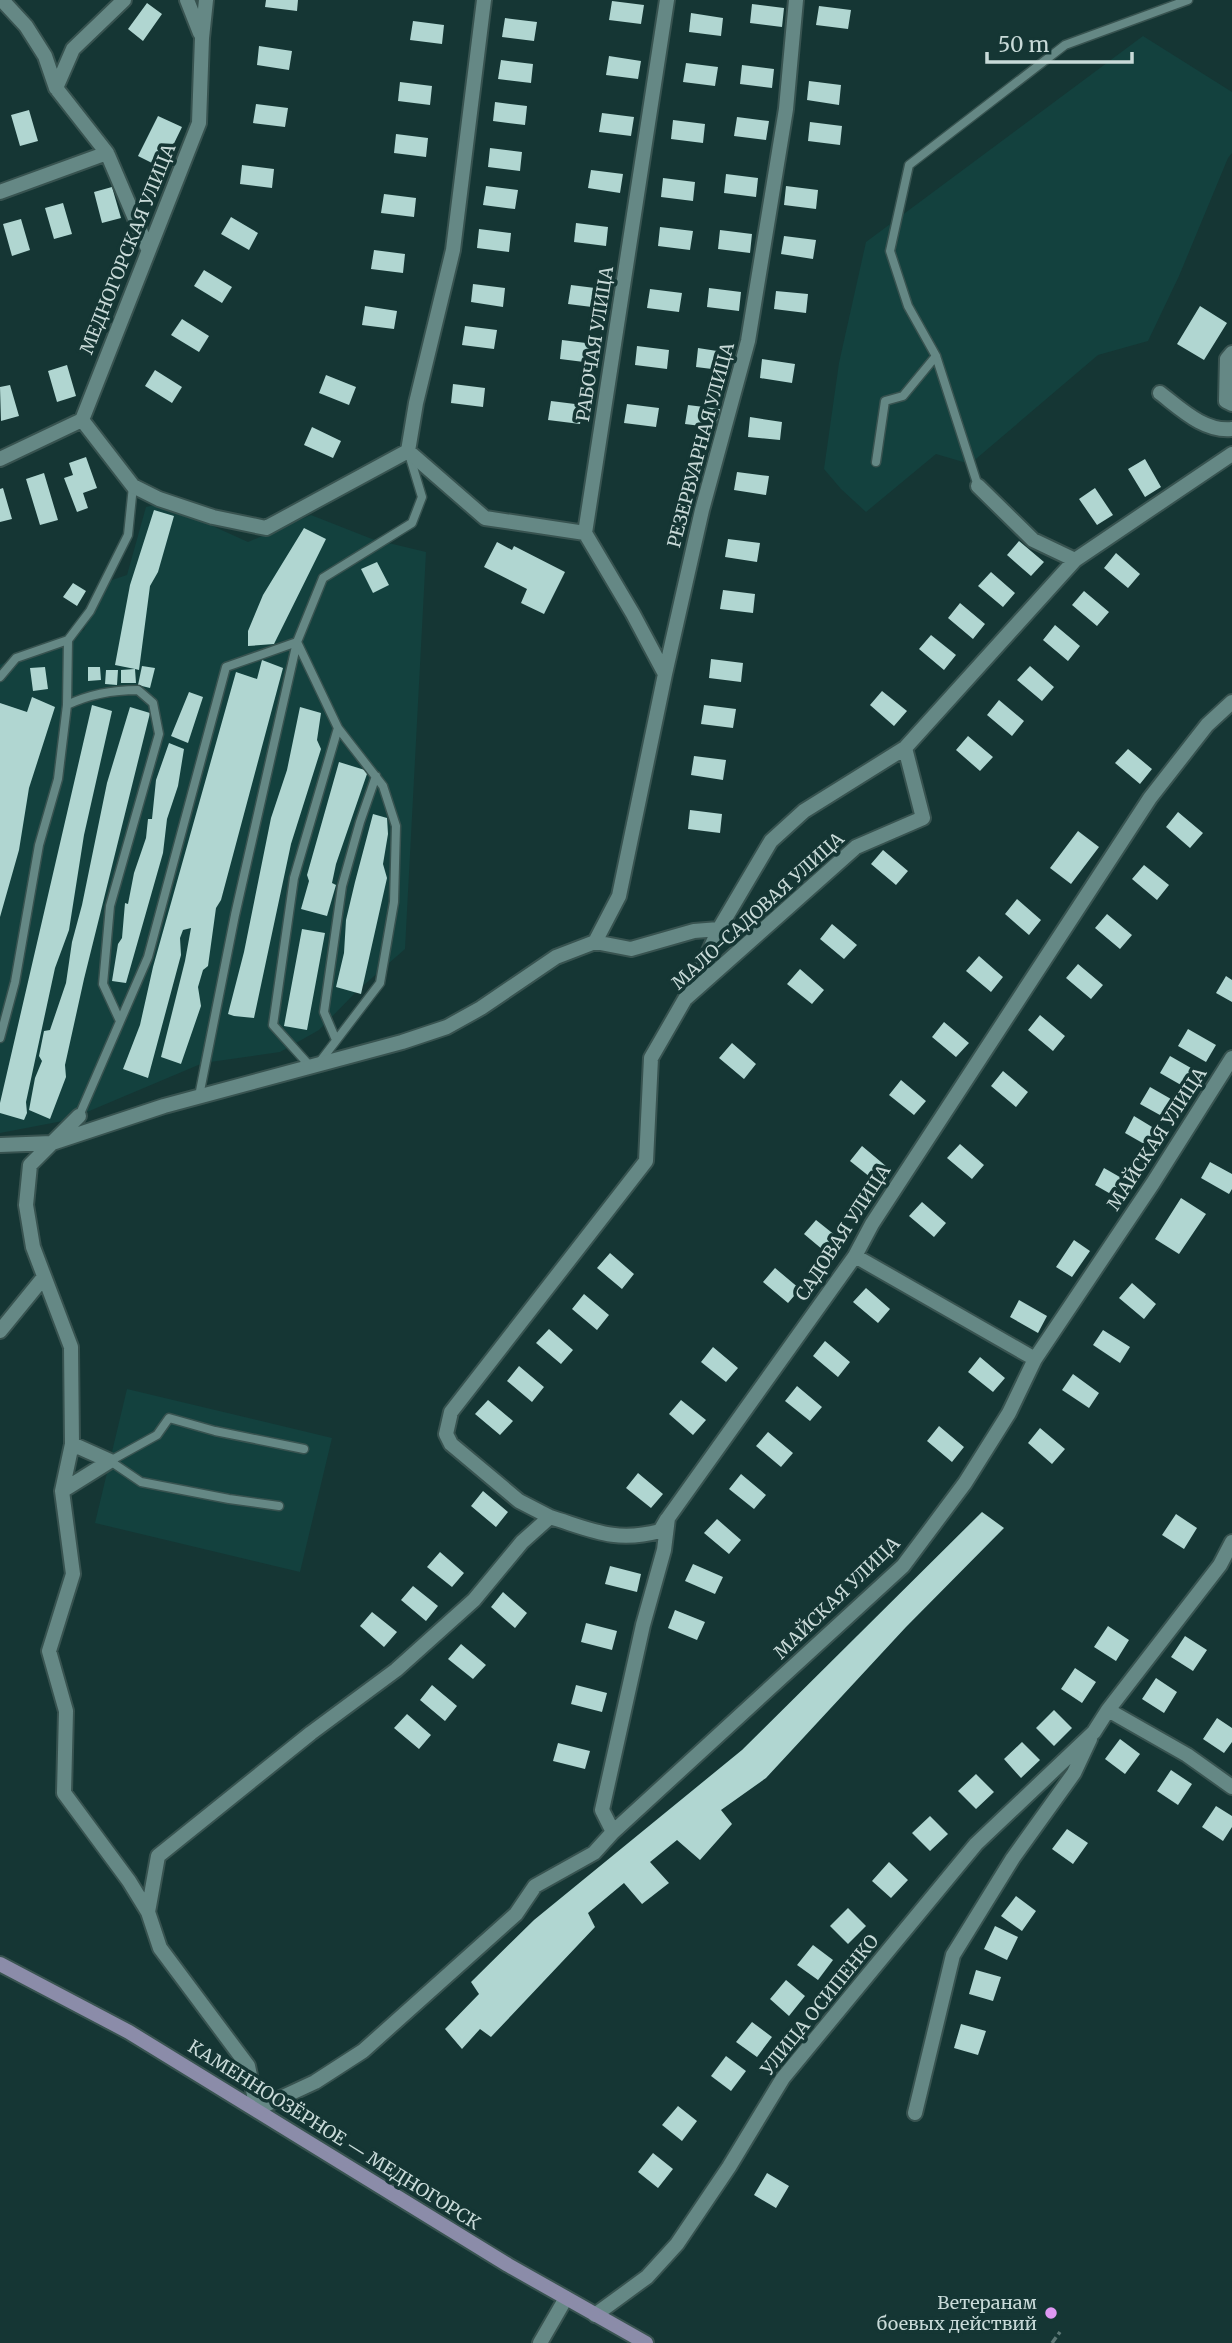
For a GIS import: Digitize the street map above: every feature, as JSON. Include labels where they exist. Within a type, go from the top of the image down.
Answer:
[{"type":"main road","name":"КАМЕННООЗЁРНОЕ — МЕДНОГОРСК","points":[[0,1964],[129,2032],[566,2298],[646,2343]]},
{"type":"street","points":[[2,0],[26,26],[56,88],[107,153],[148,248]]},
{"type":"street","points":[[56,88],[73,49],[124,0]]},
{"type":"street","points":[[187,0],[202,38]]},
{"type":"street","name":"МЕДНОГОРСКАЯ УЛИЦА","points":[[82,420],[199,123],[206,0]]},
{"type":"street","points":[[408,451],[416,403],[453,250],[484,0]]},
{"type":"street","name":"РАБОЧАЯ УЛИЦА","points":[[586,533],[667,0]]},
{"type":"street","name":"РЕЗЕРВУАРНАЯ УЛИЦА","points":[[595,942],[620,896],[665,674],[702,510],[748,341],[786,109],[796,0]]},
{"type":"street","points":[[0,192],[107,153]]},
{"type":"street","points":[[1232,353],[1227,359],[1226,401],[1232,404]]},
{"type":"street","points":[[1160,393],[1189,415],[1217,431],[1232,429]]},
{"type":"street","points":[[0,459],[82,420],[133,486],[159,499],[212,517],[267,528],[408,451]]},
{"type":"street","points":[[408,451],[485,518],[586,533],[665,674]]},
{"type":"street","points":[[685,999],[700,975],[719,929],[771,841],[804,811],[905,748],[1075,560],[1232,454]]},
{"type":"street","points":[[978,486],[1033,540],[1075,560]]},
{"type":"street","name":"САДОВАЯ УЛИЦА","points":[[612,1832],[602,1810],[643,1625],[664,1550],[667,1518],[855,1256],[872,1224],[1150,798],[1207,725],[1232,702]]},
{"type":"street","name":"МАЛО-САДОВАЯ УЛИЦА","points":[[550,1517],[519,1501],[450,1444],[446,1434],[451,1412],[646,1161],[651,1058],[685,999],[856,847],[923,818],[905,748]]},
{"type":"street","points":[[0,1145],[52,1143],[199,1096],[402,1042],[447,1027],[556,957],[595,942],[631,949],[694,931],[719,929]]},
{"type":"street","name":"МАЙСКАЯ УЛИЦА","points":[[257,2109],[315,2082],[363,2051],[516,1914],[535,1886],[594,1853],[612,1832],[903,1566],[965,1483],[1009,1413],[1035,1359],[1153,1183],[1232,1058]]},
{"type":"street","points":[[79,1116],[30,1166],[26,1205],[33,1247],[71,1347],[72,1444],[62,1491],[73,1574],[50,1651],[66,1711],[64,1793],[129,1881],[148,1912],[160,1948],[248,2066],[257,2109]]},
{"type":"street","points":[[855,1256],[1035,1359]]},
{"type":"street","points":[[0,1331],[44,1277]]},
{"type":"street","points":[[72,1444],[110,1461]]},
{"type":"street","points":[[62,1491],[110,1461]]},
{"type":"street","points":[[148,1912],[158,1856],[311,1733],[396,1670],[474,1600],[522,1542],[550,1517],[606,1535],[638,1537],[660,1531],[667,1518]]},
{"type":"street","name":"УЛИЦА ОСИПЕНКО","points":[[915,2113],[953,1955],[1013,1858],[1074,1773],[1108,1710],[1220,1565],[1232,1542]]},
{"type":"street","points":[[1108,1710],[1187,1755],[1232,1787]]},
{"type":"street","name":"УЛИЦА ОСИПЕНКО","points":[[595,2315],[647,2277],[677,2244],[729,2167],[783,2078],[976,1844],[1094,1732]]},
{"type":"street","points":[[540,2343],[566,2298]]},
{"type":"lane","points":[[978,486],[936,356],[908,306],[890,251],[909,165],[1065,45],[1188,0]]},
{"type":"lane","points":[[876,462],[885,401],[903,396],[936,356]]},
{"type":"lane","points":[[199,1096],[241,889],[297,642],[323,578],[412,523],[422,497],[408,451]]},
{"type":"lane","points":[[0,677],[16,658],[68,640],[90,611],[128,535],[133,486]]},
{"type":"lane","points":[[0,1038],[15,982],[39,845],[58,779],[67,705],[68,640]]},
{"type":"lane","points":[[297,642],[338,729],[383,786],[396,826],[394,902],[380,983],[314,1064],[273,1025],[294,878],[338,729]]},
{"type":"lane","points":[[79,1116],[148,957],[226,667],[297,642]]},
{"type":"lane","points":[[67,705],[83,698],[117,690],[138,690],[153,703],[159,734],[110,906],[103,984],[120,1021]]},
{"type":"lane","points":[[336,1040],[324,1012],[340,899],[360,822],[376,776]]},
{"type":"lane","points":[[279,1506],[141,1482],[110,1461],[157,1436],[169,1418],[215,1431],[304,1449]]},
{"type":"path","points":[[1052,2343],[1060,2332]]},
{"type":"shaded area","points":[[1143,36],[1232,92],[1232,153],[1148,341],[1098,355],[970,464],[936,454],[866,512],[824,469],[839,363],[866,242]]},
{"type":"shaded area","points":[[162,503],[248,542],[311,515],[372,539],[426,552],[405,949],[356,992],[319,1030],[280,1052],[203,1063],[68,1120],[0,1133],[0,665],[33,647],[84,630],[103,583],[127,575],[146,507]]},
{"type":"shaded area","points":[[127,1389],[332,1438],[300,1572],[95,1523]]},
{"type":"building","points":[[266,0],[298,0],[297,11],[265,7]]},
{"type":"building","points":[[612,1],[644,5],[641,24],[609,20]]},
{"type":"building","points":[[147,3],[162,14],[143,41],[128,29]]},
{"type":"building","points":[[752,4],[784,8],[782,27],[750,23]]},
{"type":"building","points":[[819,6],[851,10],[848,29],[816,25]]},
{"type":"building","points":[[691,13],[723,18],[721,36],[689,32]]},
{"type":"building","points":[[505,18],[537,22],[534,41],[502,37]]},
{"type":"building","points":[[413,21],[444,25],[442,44],[410,40]]},
{"type":"building","points":[[259,46],[292,51],[289,70],[257,65]]},
{"type":"building","points":[[609,56],[641,61],[638,79],[606,75]]},
{"type":"building","points":[[501,60],[533,64],[531,83],[498,79]]},
{"type":"building","points":[[686,63],[718,67],[715,86],[683,82]]},
{"type":"building","points":[[742,65],[774,69],[772,88],[740,84]]},
{"type":"building","points":[[809,81],[841,85],[839,105],[807,100]]},
{"type":"building","points":[[400,82],[432,86],[430,105],[398,101]]},
{"type":"building","points":[[495,102],[527,106],[525,125],[493,121]]},
{"type":"building","points":[[256,104],[288,108],[285,127],[253,123]]},
{"type":"building","points":[[29,110],[38,141],[20,146],[11,115]]},
{"type":"building","points":[[602,113],[634,117],[631,136],[599,132]]},
{"type":"building","points":[[158,116],[182,127],[162,168],[138,156]]},
{"type":"building","points":[[737,117],[769,121],[766,140],[734,136]]},
{"type":"building","points":[[673,120],[705,124],[703,143],[671,139]]},
{"type":"building","points":[[810,122],[842,126],[840,145],[808,141]]},
{"type":"building","points":[[396,134],[428,138],[426,157],[394,153]]},
{"type":"building","points":[[490,148],[522,152],[520,171],[488,167]]},
{"type":"building","points":[[242,165],[274,169],[272,188],[240,184]]},
{"type":"building","points":[[591,170],[623,174],[620,193],[588,188]]},
{"type":"building","points":[[726,174],[758,178],[756,197],[724,193]]},
{"type":"building","points":[[663,178],[695,182],[693,201],[661,197]]},
{"type":"building","points":[[486,186],[518,190],[515,209],[483,205]]},
{"type":"building","points":[[786,186],[818,190],[816,209],[784,205]]},
{"type":"building","points":[[112,187],[121,218],[102,223],[94,192]]},
{"type":"building","points":[[384,194],[416,198],[414,217],[381,213]]},
{"type":"building","points":[[63,203],[72,234],[54,239],[45,208]]},
{"type":"building","points":[[231,217],[258,233],[249,250],[221,234]]},
{"type":"building","points":[[21,219],[30,250],[12,256],[3,224]]},
{"type":"building","points":[[576,223],[608,227],[606,246],[574,242]]},
{"type":"building","points":[[660,227],[693,231],[690,250],[658,246]]},
{"type":"building","points":[[479,229],[511,233],[509,252],[477,248]]},
{"type":"building","points":[[720,230],[752,234],[750,253],[718,249]]},
{"type":"building","points":[[784,236],[816,240],[813,259],[781,254]]},
{"type":"building","points":[[374,250],[405,254],[403,273],[371,269]]},
{"type":"building","points":[[204,270],[232,287],[222,303],[194,286]]},
{"type":"building","points":[[473,284],[505,288],[503,307],[471,302]]},
{"type":"building","points":[[571,285],[603,289],[600,308],[568,304]]},
{"type":"building","points":[[709,288],[741,292],[739,311],[707,307]]},
{"type":"building","points":[[650,289],[682,293],[679,312],[647,308]]},
{"type":"building","points":[[776,291],[808,294],[806,313],[774,309]]},
{"type":"building","points":[[365,306],[397,311],[394,329],[362,325]]},
{"type":"building","points":[[1200,306],[1227,323],[1204,360],[1177,344]]},
{"type":"building","points":[[182,319],[209,336],[199,352],[171,335]]},
{"type":"building","points":[[465,326],[497,330],[494,349],[462,345]]},
{"type":"building","points":[[562,340],[594,344],[592,363],[560,359]]},
{"type":"building","points":[[637,346],[669,350],[667,369],[635,365]]},
{"type":"building","points":[[698,348],[730,353],[728,371],[696,367]]},
{"type":"building","points":[[762,359],[795,364],[792,383],[760,378]]},
{"type":"building","points":[[67,365],[76,396],[57,402],[48,371]]},
{"type":"building","points":[[155,370],[182,387],[172,403],[145,386]]},
{"type":"building","points":[[326,375],[356,387],[349,405],[319,393]]},
{"type":"building","points":[[453,384],[485,388],[483,407],[451,403]]},
{"type":"building","points":[[10,385],[19,416],[1,421],[0,387]]},
{"type":"building","points":[[551,401],[583,405],[580,424],[548,420]]},
{"type":"building","points":[[627,404],[659,408],[656,427],[624,423]]},
{"type":"building","points":[[688,405],[720,409],[717,428],[685,424]]},
{"type":"building","points":[[750,417],[782,422],[780,440],[748,437]]},
{"type":"building","points":[[312,427],[341,441],[333,458],[304,445]]},
{"type":"building","points":[[86,457],[97,488],[83,493],[88,508],[77,512],[64,478],[73,475],[69,463]]},
{"type":"building","points":[[1145,459],[1161,487],[1145,497],[1128,469]]},
{"type":"building","points":[[737,472],[769,476],[766,495],[734,490]]},
{"type":"building","points":[[44,473],[58,520],[40,525],[26,479]]},
{"type":"building","points":[[3,488],[12,519],[0,522],[0,489]]},
{"type":"building","points":[[1095,488],[1113,515],[1097,525],[1079,499]]},
{"type":"building","points":[[154,510],[174,516],[158,572],[150,586],[139,670],[115,665],[130,585]]},
{"type":"building","points":[[304,528],[326,539],[274,644],[248,646],[248,631],[263,595]]},
{"type":"building","points":[[728,539],[760,543],[757,562],[725,557]]},
{"type":"building","points":[[1019,541],[1044,562],[1031,576],[1007,555]]},
{"type":"building","points":[[497,542],[512,550],[514,546],[565,572],[544,614],[521,603],[527,589],[484,567]]},
{"type":"building","points":[[1116,553],[1140,574],[1128,588],[1104,568]]},
{"type":"building","points":[[377,562],[389,585],[373,593],[361,569]]},
{"type":"building","points":[[991,572],[1015,593],[1003,607],[978,586]]},
{"type":"building","points":[[73,583],[86,591],[77,606],[63,597]]},
{"type":"building","points":[[723,590],[755,594],[753,613],[720,609]]},
{"type":"building","points":[[1084,591],[1109,612],[1097,626],[1072,605]]},
{"type":"building","points":[[960,603],[985,624],[973,639],[948,618]]},
{"type":"building","points":[[1055,625],[1080,646],[1068,661],[1043,640]]},
{"type":"building","points":[[931,635],[956,655],[944,670],[919,649]]},
{"type":"building","points":[[711,659],[743,663],[741,682],[709,678]]},
{"type":"building","points":[[262,660],[283,668],[221,900],[216,908],[208,966],[203,970],[198,987],[201,1006],[181,1064],[161,1057],[191,928],[183,930],[180,938],[181,955],[148,1078],[123,1069],[140,1025],[153,967],[236,672],[257,679]]},
{"type":"building","points":[[142,666],[155,668],[150,688],[138,685]]},
{"type":"building","points":[[1030,666],[1054,687],[1042,701],[1017,680]]},
{"type":"building","points":[[45,667],[48,689],[33,691],[30,668]]},
{"type":"building","points":[[88,667],[100,667],[101,680],[88,681]]},
{"type":"building","points":[[135,669],[136,683],[121,683],[121,670]]},
{"type":"building","points":[[106,670],[118,670],[117,685],[105,684]]},
{"type":"building","points":[[882,691],[907,711],[894,726],[870,705]]},
{"type":"building","points":[[189,692],[203,697],[188,743],[171,736]]},
{"type":"building","points":[[32,697],[55,707],[29,788],[19,850],[0,917],[0,703],[27,712]]},
{"type":"building","points":[[999,700],[1024,721],[1012,736],[987,715]]},
{"type":"building","points":[[92,705],[112,711],[84,835],[69,930],[55,968],[24,1120],[0,1113],[0,1103]]},
{"type":"building","points":[[704,705],[736,709],[733,728],[701,724]]},
{"type":"building","points":[[130,707],[150,713],[84,979],[65,1065],[66,1077],[50,1119],[29,1110],[35,1078],[42,1061],[39,1056],[44,1031],[50,1030],[66,983],[72,942],[107,783]]},
{"type":"building","points":[[300,707],[321,713],[317,740],[321,749],[291,844],[254,1018],[234,1016],[228,1014],[244,952],[271,818],[287,770]]},
{"type":"building","points":[[968,736],[993,757],[980,771],[956,750]]},
{"type":"building","points":[[169,743],[184,749],[178,786],[167,819],[163,853],[126,983],[112,981],[118,944],[122,938],[125,903],[128,904],[134,873],[146,838],[148,819],[152,819],[156,780]]},
{"type":"building","points":[[1128,749],[1152,769],[1140,784],[1115,763]]},
{"type":"building","points":[[694,756],[726,760],[723,780],[691,775]]},
{"type":"building","points":[[339,762],[368,771],[336,864],[332,883],[336,885],[327,916],[301,909],[309,881],[307,875]]},
{"type":"building","points":[[690,810],[722,814],[720,833],[688,829]]},
{"type":"building","points":[[1178,812],[1203,833],[1190,848],[1166,827]]},
{"type":"building","points":[[373,814],[387,818],[388,834],[383,864],[387,878],[361,994],[336,987],[344,953],[346,920]]},
{"type":"building","points":[[1078,831],[1099,847],[1071,884],[1050,868]]},
{"type":"building","points":[[883,850],[908,871],[896,885],[871,864]]},
{"type":"building","points":[[1144,865],[1169,885],[1157,900],[1132,879]]},
{"type":"building","points":[[1017,899],[1041,920],[1029,935],[1005,914]]},
{"type":"building","points":[[1107,914],[1132,935],[1120,949],[1095,928]]},
{"type":"building","points":[[832,924],[857,945],[844,959],[820,939]]},
{"type":"building","points":[[302,929],[325,933],[307,1030],[284,1026]]},
{"type":"building","points":[[979,956],[1003,977],[991,992],[966,971]]},
{"type":"building","points":[[1078,964],[1103,985],[1091,999],[1066,978]]},
{"type":"building","points":[[800,969],[824,990],[812,1004],[787,984]]},
{"type":"building","points":[[1226,976],[1232,980],[1232,1002],[1216,993]]},
{"type":"building","points":[[1040,1015],[1065,1036],[1053,1051],[1028,1030]]},
{"type":"building","points":[[944,1022],[969,1043],[956,1057],[932,1037]]},
{"type":"building","points":[[1188,1029],[1216,1045],[1206,1062],[1178,1046]]},
{"type":"building","points":[[732,1043],[756,1064],[744,1079],[719,1058]]},
{"type":"building","points":[[1170,1056],[1198,1072],[1188,1089],[1160,1073]]},
{"type":"building","points":[[1003,1071],[1028,1092],[1016,1107],[991,1086]]},
{"type":"building","points":[[901,1080],[926,1101],[914,1115],[889,1095]]},
{"type":"building","points":[[1150,1087],[1178,1103],[1169,1120],[1140,1104]]},
{"type":"building","points":[[1134,1116],[1162,1133],[1153,1149],[1125,1133]]},
{"type":"building","points":[[960,1144],[984,1165],[972,1179],[947,1158]]},
{"type":"building","points":[[862,1146],[887,1167],[875,1181],[850,1161]]},
{"type":"building","points":[[1210,1162],[1232,1174],[1232,1189],[1229,1194],[1201,1178]]},
{"type":"building","points":[[1104,1168],[1132,1184],[1123,1201],[1095,1185]]},
{"type":"building","points":[[1181,1198],[1206,1214],[1179,1254],[1155,1239]]},
{"type":"building","points":[[922,1202],[946,1223],[934,1237],[909,1216]]},
{"type":"building","points":[[816,1220],[841,1240],[829,1255],[804,1234]]},
{"type":"building","points":[[1074,1240],[1090,1251],[1072,1277],[1056,1267]]},
{"type":"building","points":[[610,1253],[634,1274],[622,1289],[597,1268]]},
{"type":"building","points":[[775,1268],[800,1289],[788,1303],[763,1282]]},
{"type":"building","points":[[1132,1283],[1156,1304],[1144,1319],[1119,1298]]},
{"type":"building","points":[[866,1288],[890,1309],[878,1323],[853,1302]]},
{"type":"building","points":[[584,1294],[609,1315],[597,1330],[572,1309]]},
{"type":"building","points":[[1019,1300],[1047,1316],[1038,1333],[1010,1317]]},
{"type":"building","points":[[549,1329],[573,1350],[561,1364],[536,1343]]},
{"type":"building","points":[[1103,1330],[1130,1347],[1120,1363],[1093,1345]]},
{"type":"building","points":[[825,1341],[850,1362],[838,1377],[813,1356]]},
{"type":"building","points":[[713,1347],[738,1368],[726,1382],[701,1362]]},
{"type":"building","points":[[980,1357],[1005,1378],[993,1392],[968,1372]]},
{"type":"building","points":[[519,1366],[544,1387],[532,1402],[507,1381]]},
{"type":"building","points":[[1073,1374],[1099,1393],[1089,1408],[1062,1390]]},
{"type":"building","points":[[797,1386],[822,1407],[810,1421],[785,1401]]},
{"type":"building","points":[[488,1400],[513,1421],[500,1435],[475,1414]]},
{"type":"building","points":[[681,1400],[706,1420],[693,1435],[669,1414]]},
{"type":"building","points":[[939,1426],[964,1447],[952,1462],[927,1441]]},
{"type":"building","points":[[1040,1428],[1065,1449],[1052,1464],[1028,1443]]},
{"type":"building","points":[[768,1432],[793,1453],[781,1467],[756,1446]]},
{"type":"building","points":[[638,1473],[663,1494],[651,1508],[626,1488]]},
{"type":"building","points":[[741,1474],[766,1495],[754,1509],[729,1489]]},
{"type":"building","points":[[483,1491],[508,1512],[496,1527],[471,1506]]},
{"type":"building","points":[[982,1512],[1004,1528],[906,1627],[766,1778],[721,1810],[732,1824],[700,1860],[677,1840],[650,1862],[669,1883],[642,1904],[624,1883],[588,1913],[595,1927],[491,2037],[480,2029],[462,2049],[445,2029],[479,1994],[471,1982],[534,1920],[742,1750]]},
{"type":"building","points":[[1176,1514],[1197,1528],[1184,1549],[1162,1535]]},
{"type":"building","points":[[717,1519],[741,1540],[729,1554],[704,1533]]},
{"type":"building","points":[[440,1552],[464,1573],[452,1587],[427,1567]]},
{"type":"building","points":[[693,1564],[723,1577],[715,1594],[685,1581]]},
{"type":"building","points":[[610,1566],[641,1574],[637,1592],[605,1584]]},
{"type":"building","points":[[413,1586],[438,1606],[426,1621],[401,1600]]},
{"type":"building","points":[[503,1592],[527,1613],[515,1628],[491,1607]]},
{"type":"building","points":[[675,1610],[705,1622],[697,1640],[668,1628]]},
{"type":"building","points":[[372,1612],[397,1632],[384,1647],[360,1626]]},
{"type":"building","points":[[586,1623],[617,1631],[612,1650],[581,1642]]},
{"type":"building","points":[[1108,1626],[1129,1640],[1116,1661],[1094,1647]]},
{"type":"building","points":[[1185,1636],[1207,1650],[1193,1671],[1171,1657]]},
{"type":"building","points":[[461,1644],[486,1665],[473,1679],[448,1659]]},
{"type":"building","points":[[1075,1668],[1096,1682],[1082,1703],[1061,1689]]},
{"type":"building","points":[[1156,1678],[1177,1692],[1164,1713],[1142,1699]]},
{"type":"building","points":[[432,1685],[457,1706],[445,1721],[420,1700]]},
{"type":"building","points":[[576,1685],[607,1693],[602,1712],[571,1704]]},
{"type":"building","points":[[1054,1710],[1072,1728],[1054,1746],[1036,1728]]},
{"type":"building","points":[[407,1714],[431,1735],[419,1749],[394,1728]]},
{"type":"building","points":[[1217,1718],[1232,1728],[1232,1742],[1224,1753],[1203,1739]]},
{"type":"building","points":[[1120,1739],[1140,1754],[1125,1774],[1105,1759]]},
{"type":"building","points":[[1022,1742],[1040,1760],[1021,1778],[1004,1759]]},
{"type":"building","points":[[558,1743],[590,1751],[585,1769],[553,1761]]},
{"type":"building","points":[[1171,1770],[1192,1784],[1178,1805],[1157,1791]]},
{"type":"building","points":[[976,1774],[994,1792],[976,1809],[958,1791]]},
{"type":"building","points":[[1216,1806],[1232,1816],[1232,1827],[1223,1841],[1202,1827]]},
{"type":"building","points":[[930,1816],[948,1834],[930,1851],[912,1833]]},
{"type":"building","points":[[1067,1829],[1088,1843],[1073,1864],[1052,1849]]},
{"type":"building","points":[[889,1862],[908,1880],[891,1898],[872,1881]]},
{"type":"building","points":[[1016,1896],[1036,1911],[1022,1931],[1001,1916]]},
{"type":"building","points":[[848,1908],[866,1926],[848,1944],[830,1926]]},
{"type":"building","points":[[995,1926],[1018,1937],[1007,1960],[984,1949]]},
{"type":"building","points":[[813,1945],[833,1960],[818,1980],[797,1965]]},
{"type":"building","points":[[976,1970],[1001,1977],[993,2001],[969,1994]]},
{"type":"building","points":[[786,1980],[805,1996],[789,2016],[770,1999]]},
{"type":"building","points":[[752,2022],[772,2037],[757,2057],[736,2042]]},
{"type":"building","points":[[961,2024],[986,2031],[978,2055],[954,2048]]},
{"type":"building","points":[[726,2056],[746,2071],[731,2091],[711,2076]]},
{"type":"building","points":[[678,2106],[697,2121],[682,2141],[662,2125]]},
{"type":"building","points":[[653,2153],[673,2169],[658,2188],[638,2172]]},
{"type":"building","points":[[767,2173],[789,2186],[776,2208],[754,2195]]},
{"type":"place","name":"Ветеранам боевых действий","points":[[1051,2313]]}]
